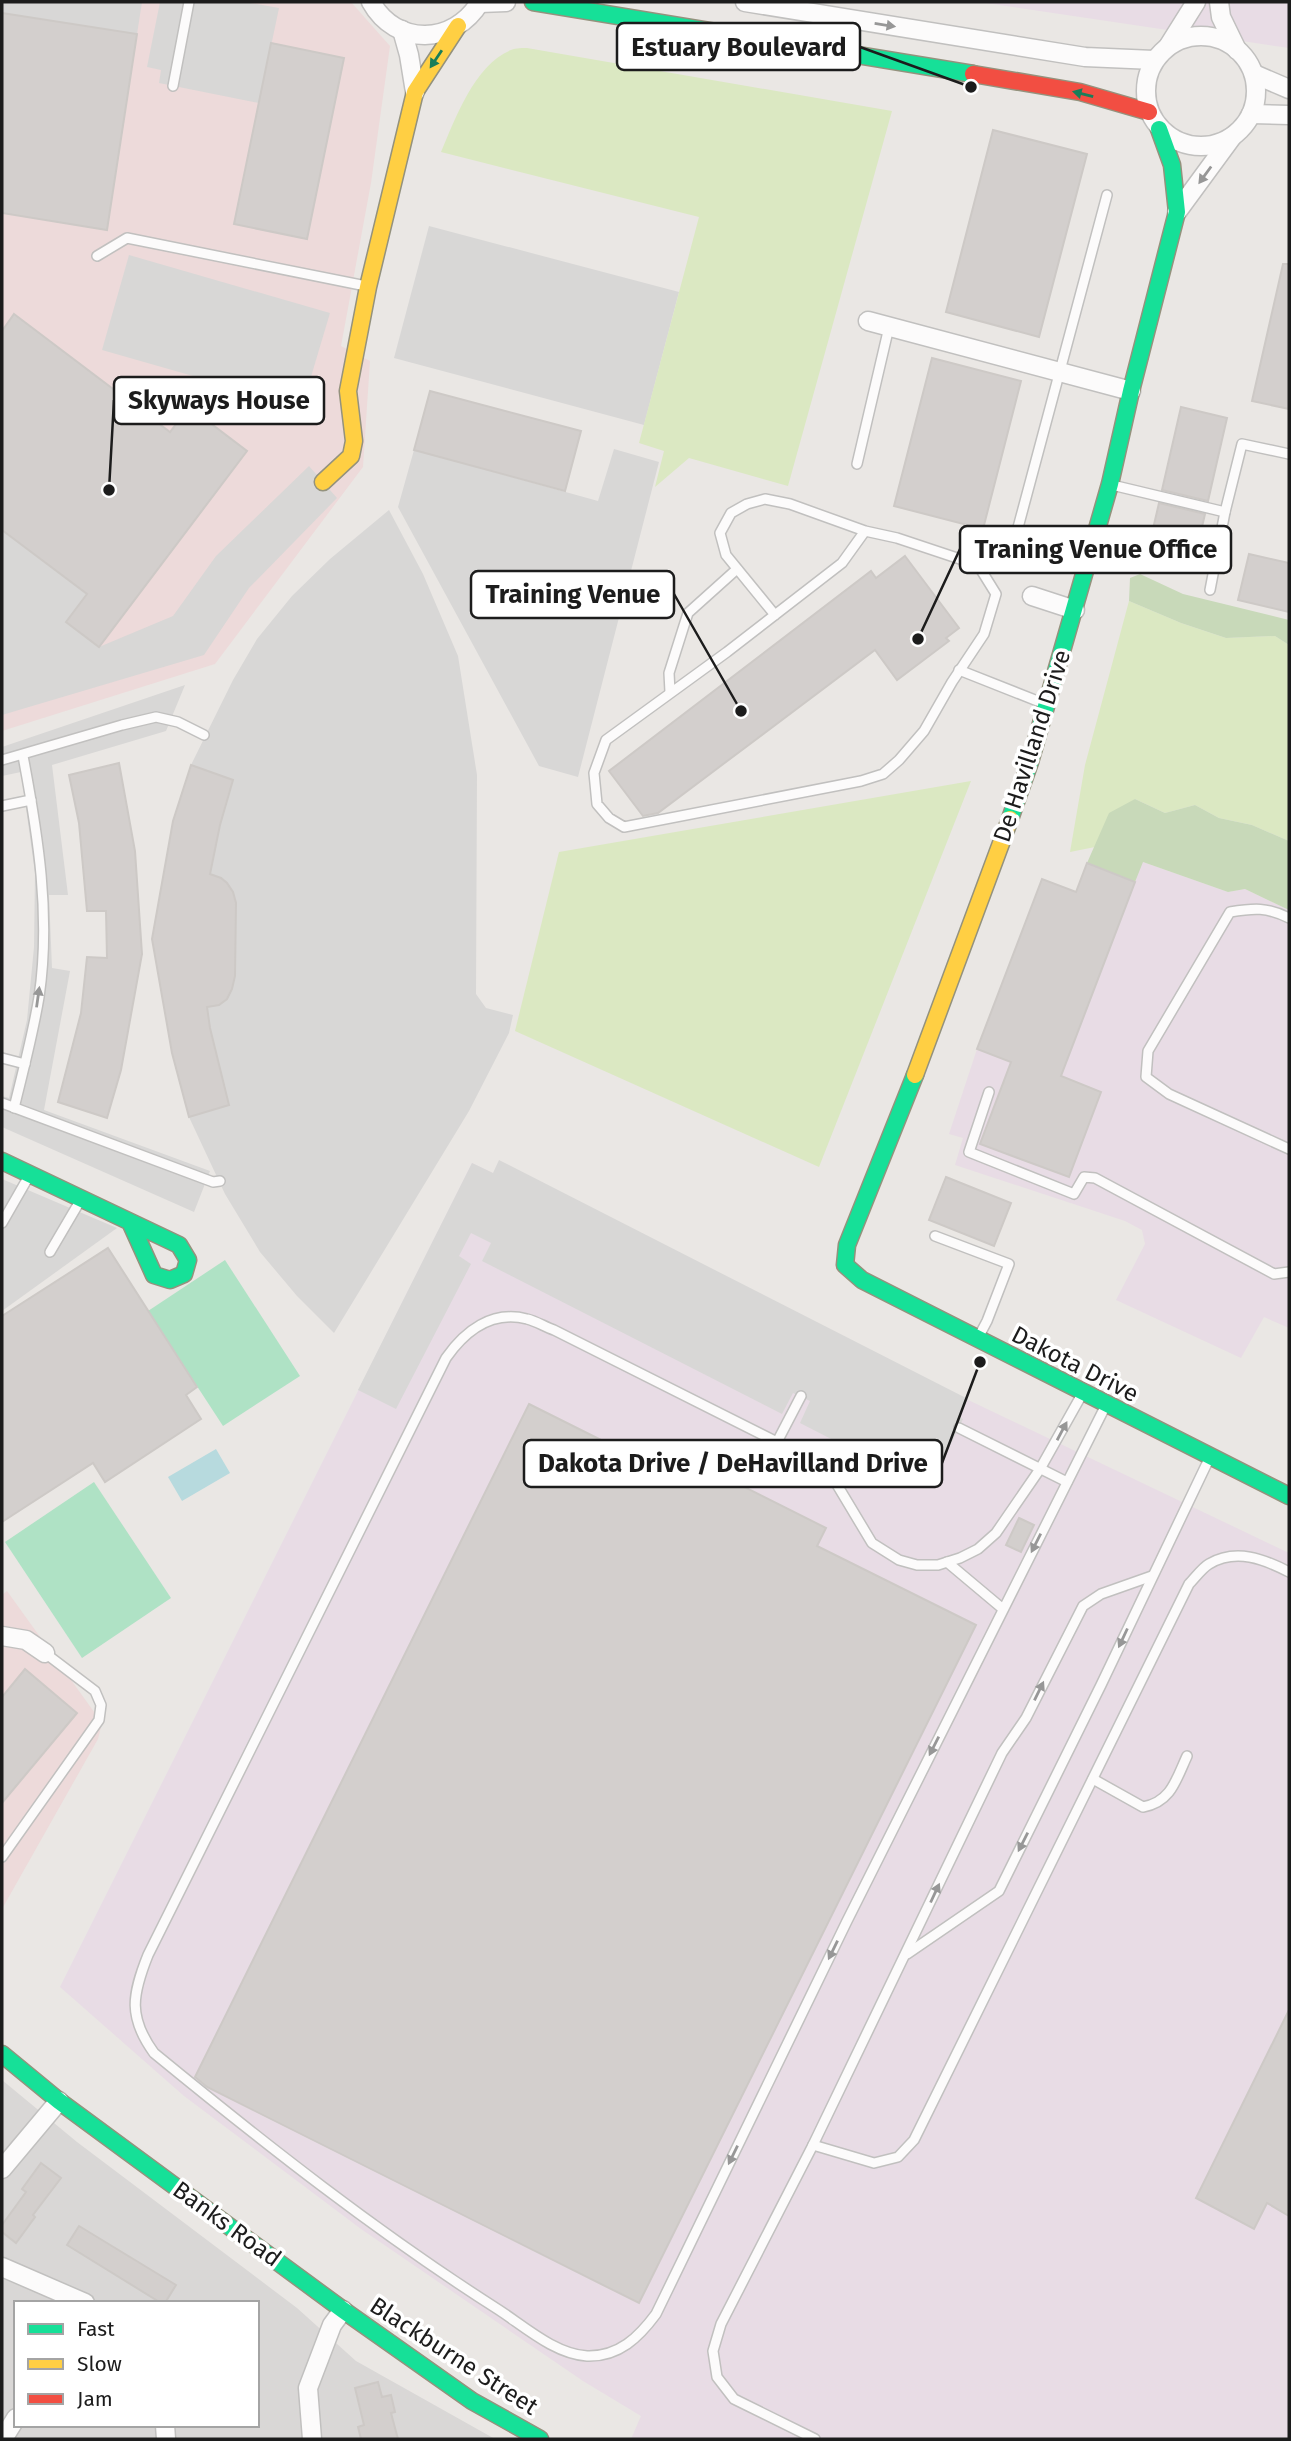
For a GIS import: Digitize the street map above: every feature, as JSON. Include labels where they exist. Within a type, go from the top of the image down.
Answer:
[{"type":"street","points":[[371,2],[392,26],[411,34],[427,36],[458,26],[480,3],[506,2]]},
{"type":"street","points":[[533,2],[1080,93],[1149,112]]},
{"type":"street","points":[[745,2],[1085,57],[1154,60]]},
{"type":"street","points":[[1169,45],[1187,37],[1211,36],[1229,44],[1244,57],[1254,74],[1256,93],[1251,114],[1240,131],[1214,145],[1189,146],[1171,139],[1159,128],[1149,112],[1145,93],[1148,74],[1154,60],[1169,45],[1196,2]]},
{"type":"street","points":[[1219,2],[1222,17],[1237,50]]},
{"type":"street","points":[[323,482],[351,456],[354,441],[348,391],[368,287],[415,92],[458,26]]},
{"type":"street","points":[[402,30],[415,92]]},
{"type":"street","points":[[1254,74],[1289,89]]},
{"type":"street","points":[[1251,114],[1289,115]]},
{"type":"street","name":"De Havilland Drive","points":[[845,1265],[847,1245],[882,1162],[961,956],[1030,762],[1110,484],[1177,212],[1172,165],[1159,128]]},
{"type":"street","name":"De Havilland Drive","points":[[1177,212],[1232,137]]},
{"type":"street","points":[[868,321],[1131,391]]},
{"type":"street","points":[[1032,596],[1075,610]]},
{"type":"street","points":[[2,1161],[131,1224]]},
{"type":"street","name":"Dakota Drive","points":[[845,1265],[862,1280],[1289,1496]]},
{"type":"street","points":[[2,1636],[26,1640],[45,1653]]},
{"type":"street","name":"Banks Road","points":[[2,2054],[59,2101],[343,2309]]},
{"type":"street","points":[[2,2169],[59,2101]]},
{"type":"street","points":[[2,2267],[81,2301]]},
{"type":"street","points":[[312,2439],[308,2388],[332,2325],[343,2309]]},
{"type":"street","name":"Blackburne Street","points":[[343,2309],[472,2401],[540,2439]]},
{"type":"street","points":[[3,2439],[14,2421]]},
{"type":"lane","points":[[173,86],[189,2]]},
{"type":"lane","points":[[1016,535],[1107,195]]},
{"type":"lane","points":[[97,256],[127,238],[368,287]]},
{"type":"lane","points":[[857,464],[889,327]]},
{"type":"lane","points":[[1210,590],[1242,444],[1289,454]]},
{"type":"lane","points":[[1110,484],[1225,512]]},
{"type":"lane","points":[[775,615],[726,555],[720,533],[731,513],[747,504],[765,499],[790,504],[865,531],[897,538],[978,565],[996,594],[984,634],[959,670],[924,731],[900,760],[883,774],[861,781],[624,827],[609,818],[597,804],[594,774],[606,740],[775,615],[842,563],[865,531]]},
{"type":"lane","points":[[670,692],[669,673],[688,613],[737,569]]},
{"type":"lane","points":[[959,670],[1047,705]]},
{"type":"lane","points":[[2,761],[122,725],[156,718],[178,722],[204,735]]},
{"type":"lane","points":[[14,1108],[39,996],[43,934],[40,862],[23,755]]},
{"type":"lane","points":[[2,806],[32,800]]},
{"type":"lane","points":[[1289,918],[1255,908],[1230,912],[1148,1051],[1146,1077],[1169,1094],[1289,1149]]},
{"type":"lane","points":[[2,1058],[25,1064]]},
{"type":"lane","points":[[989,1092],[969,1152],[1074,1195],[1084,1177],[1095,1178],[1274,1274],[1289,1272]]},
{"type":"lane","points":[[2,1103],[213,1182],[220,1181]]},
{"type":"lane","points":[[2,1223],[30,1175]]},
{"type":"lane","points":[[50,1252],[80,1199]]},
{"type":"lane","points":[[935,1236],[1009,1264],[987,1321],[977,1339]]},
{"type":"lane","points":[[1082,1393],[1040,1469],[996,1533],[978,1549],[960,1558],[917,1565],[900,1560],[872,1543],[836,1483],[823,1468],[807,1457],[527,1319],[506,1317],[486,1321],[471,1330],[446,1358],[148,1955],[138,1980],[134,2000],[136,2021],[142,2036],[154,2053],[267,2146],[462,2287],[565,2352],[586,2356],[606,2355],[624,2347],[642,2333],[656,2314],[847,1921],[1106,1405]]},
{"type":"lane","points":[[777,1442],[801,1396]]},
{"type":"lane","points":[[959,1428],[1067,1482]]},
{"type":"lane","points":[[906,1954],[999,1891],[1210,1457]]},
{"type":"lane","points":[[813,2145],[874,2163],[898,2157],[914,2140],[1189,1584],[1208,1564],[1238,1555],[1264,1559],[1289,1572]]},
{"type":"lane","points":[[947,1562],[1003,1609]]},
{"type":"lane","points":[[816,2439],[734,2399],[717,2377],[713,2351],[721,2324],[813,2145],[1002,1753],[1011,1736],[1026,1718],[1083,1606],[1101,1594],[1152,1576]]},
{"type":"lane","points":[[2,1857],[99,1720],[101,1705],[95,1691],[45,1653]]},
{"type":"lane","points":[[1093,1779],[1143,1807],[1153,1805],[1169,1795],[1187,1756]]},
{"type":"shaded area","points":[[2,2],[351,2],[390,46],[371,183],[341,346],[370,361],[363,467],[215,664],[2,731]]},
{"type":"shaded area","points":[[2,2],[142,2],[137,34],[2,13]]},
{"type":"shaded area","points":[[160,2],[245,2],[279,8],[259,103],[159,83],[161,70],[147,67]]},
{"type":"shaded area","points":[[979,2],[1289,2],[1289,48]]},
{"type":"shaded area","points":[[429,226],[679,292],[644,425],[394,358]]},
{"type":"shaded area","points":[[129,255],[330,313],[302,407],[102,350]]},
{"type":"shaded area","points":[[614,449],[659,462],[578,777],[539,766],[398,507],[414,450],[598,501]]},
{"type":"shaded area","points":[[309,466],[337,498],[249,588],[204,655],[2,715],[2,530],[87,594],[66,622],[99,647],[173,616],[216,556]]},
{"type":"shaded area","points":[[389,510],[423,574],[458,656],[477,775],[476,994],[486,1008],[513,1015],[509,1033],[469,1111],[334,1333],[297,1296],[260,1252],[225,1194],[189,1117],[229,1104],[207,1007],[219,1005],[227,999],[232,989],[227,883],[210,874],[233,780],[191,765],[233,680],[257,639],[292,596],[330,559]]},
{"type":"shaded area","points":[[185,685],[166,731],[52,765],[68,895],[49,895],[52,968],[70,971],[44,1110],[210,1171],[194,1212],[2,1127],[2,1096],[9,1098],[27,1020],[34,947],[35,873],[21,772],[2,776],[2,747]]},
{"type":"shaded area","points":[[1143,862],[1228,892],[1245,889],[1289,910],[1289,1328],[1264,1317],[1241,1358],[1116,1300],[1145,1244],[1142,1230],[1125,1221],[955,1165],[963,1138],[949,1134],[977,1049],[1042,879],[1076,892],[1087,863]]},
{"type":"shaded area","points":[[499,1160],[968,1399],[959,1417],[963,1419],[940,1466],[930,1461],[919,1484],[800,1423],[810,1401],[793,1393],[782,1414],[482,1261],[491,1243],[471,1233],[459,1256],[471,1264],[396,1409],[358,1390],[472,1163],[493,1173]]},
{"type":"shaded area","points":[[472,1163],[1289,1553],[1289,2439],[631,2439],[641,2416],[583,2381],[361,2229],[184,2096],[60,1987]]},
{"type":"shaded area","points":[[2,1179],[117,1228],[2,1311]]},
{"type":"shaded area","points":[[7,1591],[102,1723],[98,1739],[2,1909],[2,1595]]},
{"type":"shaded area","points":[[2,2080],[77,2142],[297,2308],[356,2361],[495,2439],[2,2439]]},
{"type":"green space","points":[[527,48],[892,111],[788,486],[689,458],[655,487],[664,451],[639,443],[699,217],[441,152],[468,94],[487,67],[511,50]]},
{"type":"green space","points":[[1140,574],[1183,594],[1289,620],[1289,645],[1275,636],[1226,638],[1129,601],[1130,578]]},
{"type":"green space","points":[[1129,601],[1226,638],[1275,636],[1289,645],[1289,841],[1252,825],[1219,818],[1195,805],[1165,813],[1135,799],[1095,847],[1070,852],[1085,765]]},
{"type":"green space","points":[[971,781],[819,1167],[515,1031],[559,852]]},
{"type":"green space","points":[[1135,799],[1165,813],[1195,805],[1219,818],[1252,825],[1289,841],[1289,910],[1245,889],[1228,892],[1143,862],[1135,882],[1087,863],[1109,813]]},
{"type":"green space","points":[[225,1260],[300,1376],[223,1426],[148,1311]]},
{"type":"green space","points":[[94,1482],[171,1598],[82,1658],[5,1542]]},
{"type":"water","points":[[216,1449],[230,1473],[182,1501],[168,1477]]},
{"type":"building","points":[[2,13],[137,34],[107,230],[2,213]]},
{"type":"building","points":[[271,43],[344,58],[307,239],[234,224]]},
{"type":"building","points":[[993,130],[1087,154],[1039,337],[946,312]]},
{"type":"building","points":[[1283,264],[1289,264],[1289,409],[1252,401]]},
{"type":"building","points":[[14,314],[170,432],[189,407],[247,451],[99,647],[66,622],[87,594],[2,530],[2,331]]},
{"type":"building","points":[[932,358],[1021,381],[983,529],[894,506]]},
{"type":"building","points":[[430,391],[581,431],[565,491],[414,450]]},
{"type":"building","points":[[1181,407],[1227,418],[1208,501],[1162,490]]},
{"type":"building","points":[[1159,503],[1205,514],[1192,570],[1146,559]]},
{"type":"building","points":[[1249,554],[1289,563],[1289,612],[1238,600]]},
{"type":"building","points":[[905,556],[959,628],[946,638],[949,641],[897,680],[875,650],[658,813],[643,816],[609,771],[871,571],[876,578]]},
{"type":"building","points":[[119,763],[135,851],[142,954],[121,1070],[107,1118],[58,1102],[81,1013],[87,957],[107,958],[106,911],[87,911],[79,823],[69,775]]},
{"type":"building","points":[[191,765],[233,780],[210,874],[227,883],[236,903],[235,976],[232,989],[227,999],[219,1005],[207,1007],[229,1105],[189,1117],[172,1053],[152,939],[173,821]]},
{"type":"building","points":[[1087,863],[1135,882],[1061,1076],[1101,1092],[1069,1177],[980,1144],[1011,1062],[977,1049],[1042,879],[1076,892]]},
{"type":"building","points":[[946,1177],[1011,1203],[994,1246],[929,1220]]},
{"type":"building","points":[[108,1248],[197,1387],[186,1395],[201,1419],[105,1482],[93,1463],[2,1522],[2,1316]]},
{"type":"building","points":[[529,1404],[685,1482],[695,1462],[826,1528],[817,1546],[976,1625],[639,2303],[207,2087],[195,2077]]},
{"type":"building","points":[[1019,1518],[1034,1525],[1021,1552],[1006,1545]]},
{"type":"building","points":[[25,1669],[77,1713],[2,1803],[2,1697]]},
{"type":"building","points":[[1289,2010],[1289,2216],[1267,2203],[1254,2229],[1196,2198]]},
{"type":"building","points":[[41,2163],[61,2178],[16,2243],[2,2232],[2,2225],[26,2192],[22,2189]]},
{"type":"building","points":[[79,2226],[176,2285],[166,2301],[158,2301],[67,2245]]},
{"type":"building","points":[[378,2382],[382,2397],[391,2395],[395,2412],[391,2413],[398,2439],[361,2439],[358,2427],[364,2425],[355,2388]]},
{"type":"traffic: fast","points":[[533,2],[973,74]]},
{"type":"traffic: fast","points":[[1010,819],[1030,762],[1110,484],[1177,212],[1172,165],[1159,129]]},
{"type":"traffic: fast","points":[[915,1075],[847,1245],[845,1265],[862,1280],[1289,1496]]},
{"type":"traffic: fast","points":[[2,1161],[179,1245],[188,1260],[184,1274],[170,1280],[154,1275],[131,1224]]},
{"type":"traffic: fast","points":[[2,2054],[59,2101],[343,2310],[472,2401],[540,2439]]},
{"type":"traffic: slow","points":[[323,482],[351,456],[354,441],[348,391],[368,287],[415,92],[458,26]]},
{"type":"traffic: slow","points":[[915,1075],[1010,819]]},
{"type":"traffic: jam","points":[[973,74],[1080,92],[1149,112]]},
{"type":"place","name":"Estuary Boulevard","points":[[971,87]]},
{"type":"place","name":"Skyways House","points":[[109,490]]},
{"type":"place","name":"Traning Venue Office","points":[[918,639]]},
{"type":"place","name":"Training Venue","points":[[741,711]]},
{"type":"place","name":"Dakota Drive / DeHavilland Drive","points":[[980,1362]]}]
